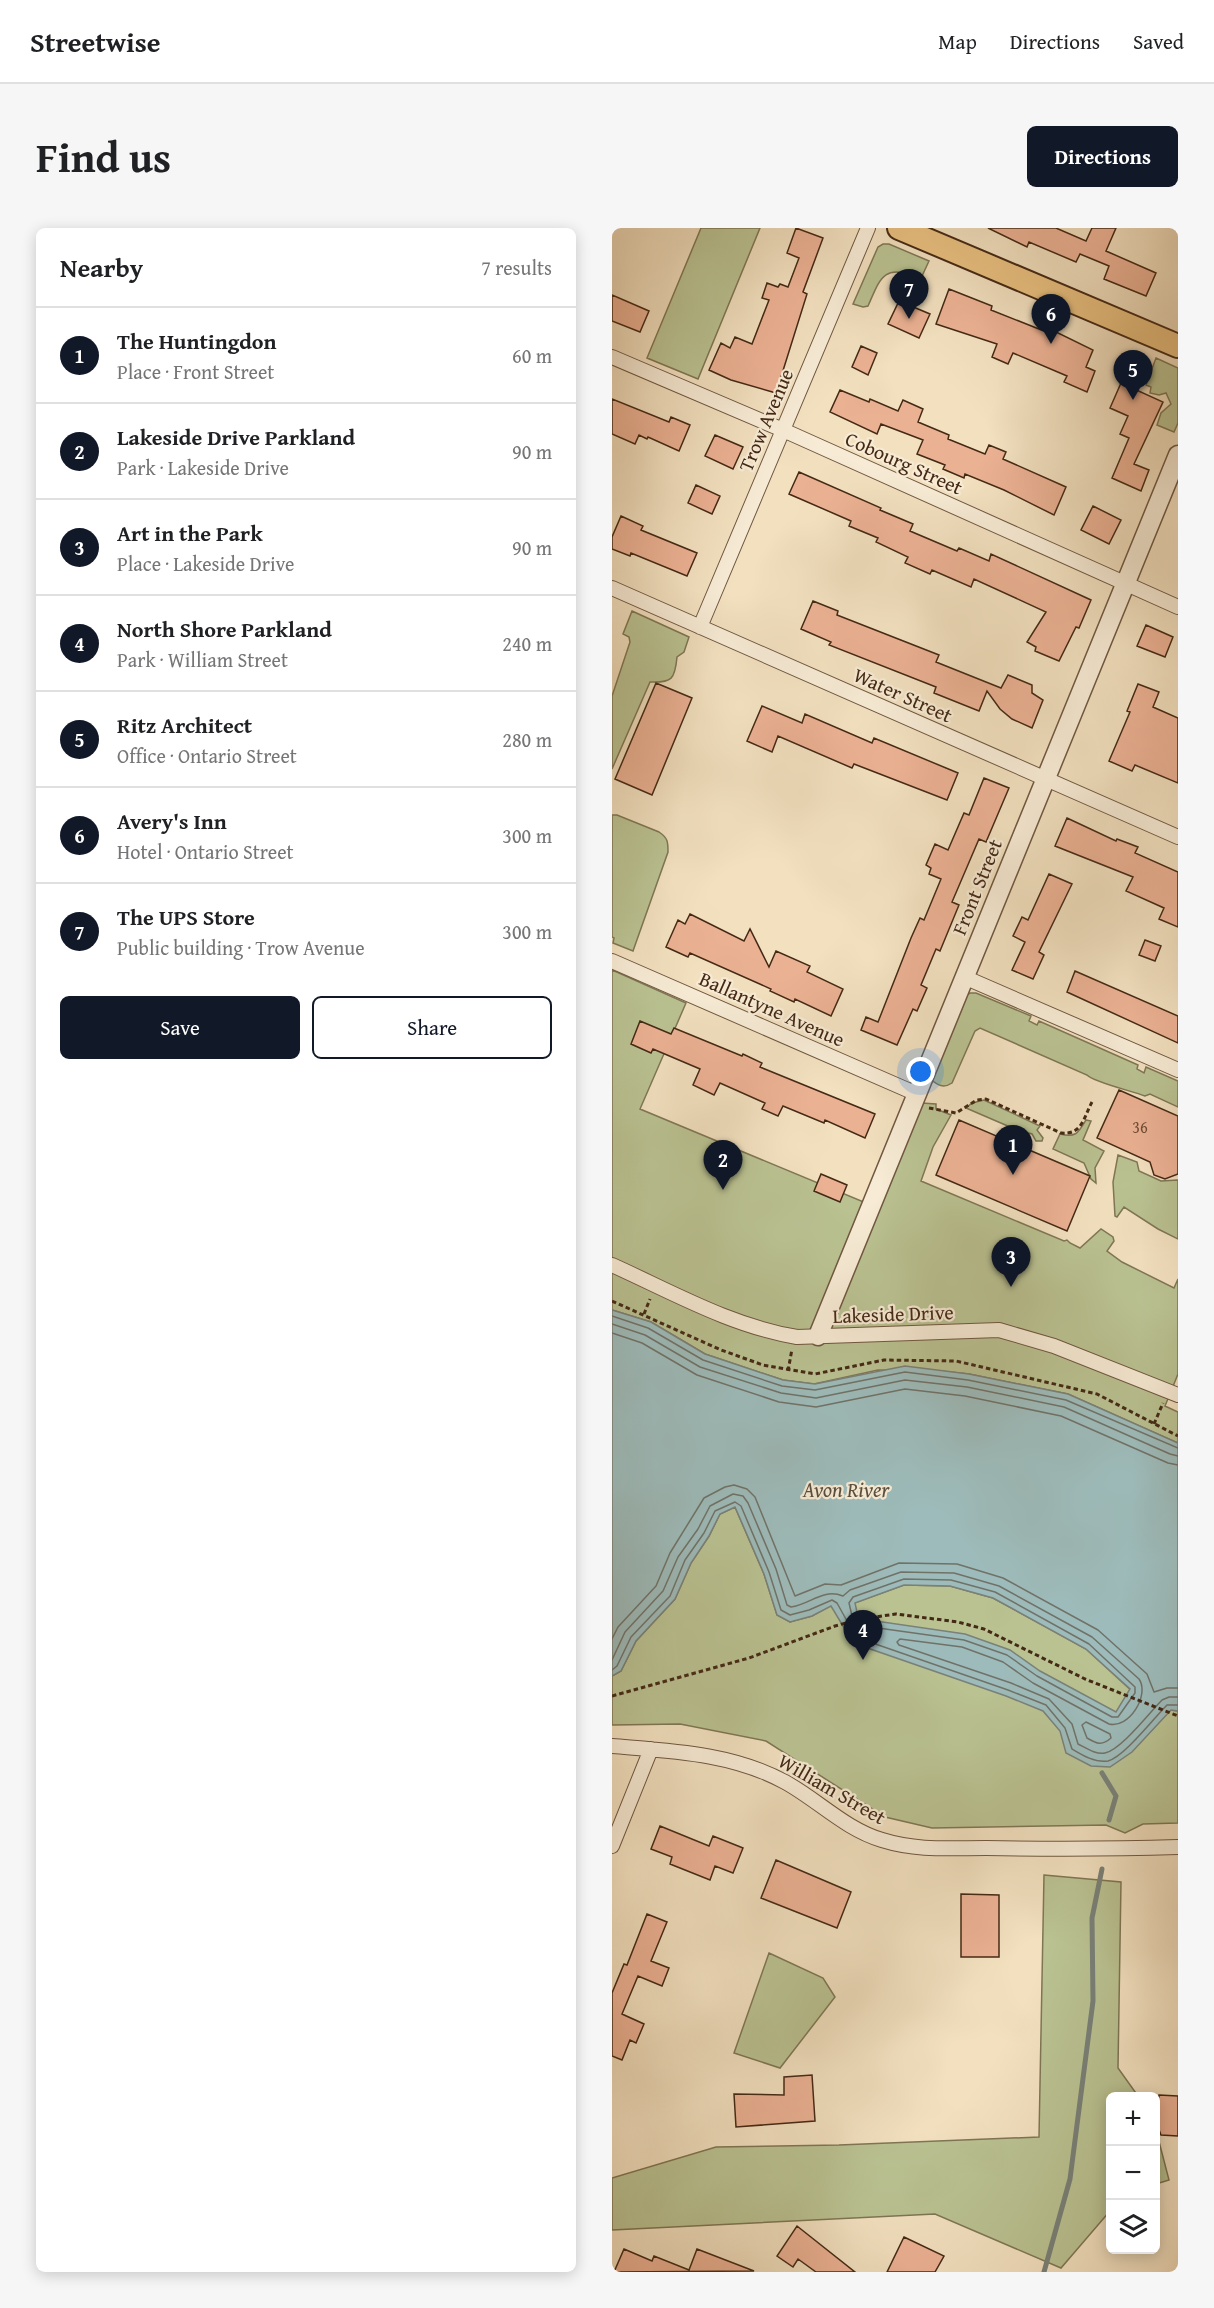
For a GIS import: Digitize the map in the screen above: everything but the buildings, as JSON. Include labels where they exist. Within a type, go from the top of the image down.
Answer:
[{"type":"main road","points":[[899,228],[1178,346]]},
{"type":"street","name":"Trow Avenue","points":[[700,627],[868,228]]},
{"type":"street","name":"Cobourg Street","points":[[612,357],[783,430],[1178,607]]},
{"type":"street","name":"Front Street","points":[[818,1336],[1178,455]]},
{"type":"street","name":"Water Street","points":[[612,588],[1178,837]]},
{"type":"street","name":"Ballantyne Avenue","points":[[612,961],[914,1100]]},
{"type":"street","points":[[964,977],[1178,1070]]},
{"type":"street","name":"Lakeside Drive","points":[[612,1265],[740,1323],[797,1337],[999,1330],[1054,1346],[1173,1393]]},
{"type":"street","name":"William Street","points":[[612,1746],[720,1757],[746,1765],[784,1782],[849,1825],[881,1840],[920,1850],[952,1848],[1084,1850],[1178,1846]]},
{"type":"street","points":[[612,1846],[651,1749]]},
{"type":"path","points":[[914,1100],[956,1113],[977,1100],[986,1099],[1061,1133],[1072,1134],[1077,1131],[1092,1102]]},
{"type":"path","points":[[612,1301],[721,1350],[788,1371],[816,1374],[884,1360],[956,1361],[1097,1394],[1178,1436]]},
{"type":"path","points":[[788,1371],[792,1348],[797,1337]]},
{"type":"path","points":[[1154,1424],[1173,1393]]},
{"type":"path","points":[[612,1696],[647,1684],[749,1658],[835,1626],[861,1619],[896,1614],[958,1622],[984,1629],[1085,1679],[1178,1716]]},
{"type":"green space","points":[[701,228],[760,228],[698,379],[647,358]]},
{"type":"green space","points":[[889,244],[929,261],[922,276],[890,273],[880,281],[868,306],[853,304],[878,247]]},
{"type":"green space","points":[[1156,358],[1178,368],[1178,423],[1174,432],[1157,425],[1161,413],[1171,404],[1166,393],[1159,395],[1150,393],[1151,387],[1146,385]]},
{"type":"green space","points":[[632,611],[689,637],[684,652],[677,657],[671,678],[663,682],[650,682],[612,769],[612,696],[630,642],[629,637],[623,634]]},
{"type":"green space","points":[[612,815],[659,832],[668,843],[668,852],[633,951],[613,943],[614,938],[612,937]]},
{"type":"green space","points":[[612,970],[686,1003],[640,1109],[878,1208],[922,1103],[936,1104],[936,1109],[951,1115],[933,1147],[921,1181],[1064,1241],[1067,1240],[1080,1248],[1101,1229],[1113,1237],[1114,1241],[1107,1251],[1122,1262],[1174,1288],[1178,1279],[1178,1374],[1165,1406],[1178,1412],[1178,1443],[1068,1394],[969,1374],[878,1370],[814,1384],[783,1380],[705,1354],[651,1322],[612,1310]]},
{"type":"green space","points":[[976,993],[1031,1016],[1029,1021],[1037,1025],[1039,1021],[1138,1065],[1137,1069],[1144,1073],[1146,1067],[1178,1081],[1178,1107],[1150,1094],[1145,1096],[1097,1081],[980,1028],[975,1031],[952,1083],[946,1086],[938,1084],[930,1079],[965,996]]},
{"type":"green space","points":[[984,1100],[1040,1126],[1037,1130],[1043,1138],[1042,1141],[1036,1141],[1032,1134],[966,1108],[972,1103]]},
{"type":"green space","points":[[1086,1120],[1091,1121],[1083,1140],[1104,1151],[1095,1168],[1096,1183],[1091,1179],[1084,1163],[1053,1149],[1060,1134],[1073,1135]]},
{"type":"green space","points":[[1118,1155],[1137,1162],[1139,1171],[1161,1181],[1178,1180],[1178,1239],[1124,1207],[1117,1217],[1115,1216],[1113,1182]]},
{"type":"green space","points":[[735,1507],[764,1574],[777,1615],[790,1622],[812,1616],[831,1605],[854,1603],[904,1585],[950,1586],[993,1598],[1086,1649],[1132,1691],[1171,1710],[1178,1711],[1178,1823],[1143,1824],[1125,1833],[1106,1825],[932,1828],[885,1817],[766,1741],[680,1724],[612,1725],[612,1676],[621,1671],[636,1641],[675,1599],[691,1563],[720,1514]]},
{"type":"green space","points":[[1044,1875],[1121,1882],[1118,2068],[1135,2092],[1106,2092],[1106,2216],[1061,2268],[935,2214],[612,2230],[612,2178],[716,2147],[839,2145],[1039,2137]]},
{"type":"green space","points":[[769,1953],[823,1978],[835,1997],[780,2068],[734,2053]]},
{"type":"green space","points":[[1160,2145],[1169,2180],[1160,2183]]},
{"type":"water","name":"Avon River","points":[[612,1310],[651,1322],[705,1354],[783,1380],[815,1384],[905,1366],[969,1374],[1068,1394],[1178,1443],[1178,1711],[1171,1710],[1132,1752],[1110,1767],[1091,1766],[1066,1753],[1060,1731],[1043,1711],[856,1644],[831,1606],[812,1616],[790,1622],[777,1615],[764,1574],[735,1507],[720,1514],[691,1563],[675,1599],[636,1641],[621,1671],[612,1676]],"holes":[[[904,1585],[950,1586],[993,1598],[1086,1649],[1130,1689],[1116,1712],[1040,1671],[1010,1650],[965,1634],[869,1620],[860,1626],[855,1603]]]},
{"type":"waterway","points":[[1102,1773],[1116,1796],[1109,1820]]},
{"type":"waterway","points":[[1044,2272],[1070,2179],[1093,2001],[1092,1918],[1102,1869]]},
{"type":"place","name":"The UPS Store","points":[[909,319]]},
{"type":"place","name":"Avery's Inn","points":[[1051,344]]},
{"type":"place","name":"Ritz Architect","points":[[1133,400]]},
{"type":"place","name":"The Huntingdon","points":[[1013,1175]]},
{"type":"place","name":"Lakeside Drive Parkland","points":[[723,1190]]},
{"type":"place","name":"Art in the Park","points":[[1011,1287]]},
{"type":"place","name":"North Shore Parkland","points":[[863,1660]]}]
